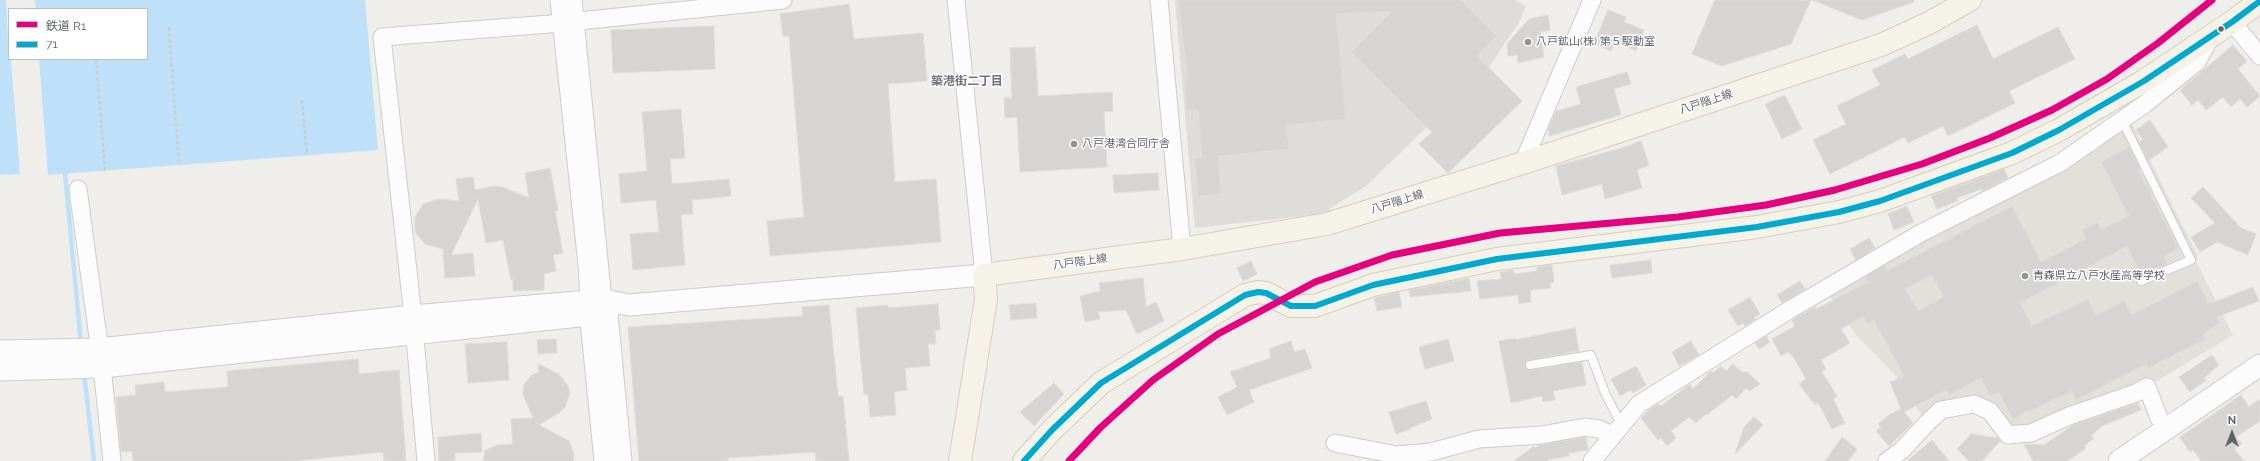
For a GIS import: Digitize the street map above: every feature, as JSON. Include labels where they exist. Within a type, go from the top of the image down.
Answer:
[{"type":"main road","name":"八戸階上線","points":[[984,275],[1182,249],[1327,224],[1523,163],[1881,45],[1929,23],[1970,0]]},
{"type":"main road","points":[[1024,461],[1052,430],[1101,382],[1245,296],[1258,292],[1266,293],[1291,306],[1315,306],[1373,285],[1497,259],[1757,227],[1839,212],[1880,201],[2012,153],[2059,130],[2144,81],[2232,22],[2260,1]]},
{"type":"main road","points":[[960,461],[986,299],[984,275]]},
{"type":"street","points":[[559,0],[568,21],[597,308],[605,461]]},
{"type":"street","points":[[568,21],[573,0]]},
{"type":"street","points":[[426,461],[382,37],[783,0]]},
{"type":"street","points":[[0,370],[413,325],[984,275],[956,0]]},
{"type":"street","points":[[1159,0],[1182,249]]},
{"type":"street","points":[[1523,163],[1592,0]]},
{"type":"street","points":[[2232,22],[2260,56]]},
{"type":"street","points":[[1592,461],[1639,404],[1791,309],[1921,232],[2060,163],[2122,120],[2197,62],[2213,34]]},
{"type":"street","points":[[78,189],[101,358],[112,461]]},
{"type":"street","points":[[597,308],[621,461]]},
{"type":"street","points":[[0,351],[101,358]]},
{"type":"street","points":[[2119,461],[2260,365]]},
{"type":"street","points":[[1887,461],[1902,450],[1927,422],[1941,410],[1974,404],[1990,411],[2008,435],[2031,433],[2069,416],[2136,394],[2147,388],[2159,418]]},
{"type":"street","points":[[1335,443],[1397,455],[1431,452],[1479,440],[1542,434],[1585,427],[1617,430]]},
{"type":"lane","points":[[2122,120],[2191,260],[2141,281]]},
{"type":"lane","points":[[1530,365],[1591,355],[1617,430]]},
{"type":"path","points":[[169,27],[179,165]]},
{"type":"path","points":[[96,60],[105,171]]},
{"type":"path","points":[[302,100],[307,155]]},
{"type":"shaded area","points":[[1175,0],[1515,0],[1526,6],[1520,21],[1489,67],[1366,186],[1329,209],[1329,213],[1195,228]]},
{"type":"shaded area","name":"青森県立八戸水産高等学校","points":[[2128,116],[2198,256],[2197,263],[2233,335],[2147,387],[2008,435],[1974,404],[1927,423],[1896,376],[1856,335],[1825,289]]},
{"type":"water","points":[[0,0],[6,0],[8,60],[11,60],[20,174],[0,175]]},
{"type":"water","points":[[35,0],[365,0],[378,150],[48,175],[39,60],[148,60],[148,8],[36,8]]},
{"type":"building","points":[[1178,0],[1461,0],[1497,36],[1477,56],[1522,101],[1448,173],[1419,144],[1432,132],[1351,52],[1393,11],[1336,14],[1346,119],[1286,125],[1289,149],[1218,156],[1221,194],[1198,196],[1195,159],[1202,158],[1198,110],[1187,110],[1185,80],[1188,80]]},
{"type":"building","points":[[1715,0],[1811,0],[1791,44],[1722,66],[1692,54]]},
{"type":"building","points":[[1812,0],[1914,0],[1914,2],[1862,20]]},
{"type":"building","points":[[849,4],[854,39],[923,33],[927,81],[888,84],[895,182],[936,179],[941,242],[770,256],[767,221],[804,217],[789,36],[783,36],[780,14]]},
{"type":"building","points":[[1608,10],[1626,17],[1624,22],[1644,30],[1636,51],[1615,42],[1611,51],[1594,44]]},
{"type":"building","name":"八戸鉱山(株) 第５駆動室","points":[[1548,15],[1550,30],[1540,32],[1544,57],[1518,63],[1517,55],[1508,56],[1507,44],[1529,19]]},
{"type":"building","points":[[1977,25],[1993,59],[2058,27],[2075,59],[2009,91],[2015,103],[1948,136],[1943,126],[1908,143],[1905,137],[1830,174],[1813,140],[1846,124],[1837,106],[1880,85],[1872,70],[1905,54],[1908,59]]},
{"type":"building","points":[[714,26],[715,69],[613,73],[611,30]]},
{"type":"building","points":[[2233,45],[2247,61],[2238,69],[2260,96],[2247,107],[2240,99],[2231,107],[2223,97],[2206,110],[2198,100],[2192,105],[2180,90]]},
{"type":"building","points":[[1035,47],[1038,96],[1112,92],[1113,111],[1104,112],[1107,167],[1020,172],[1017,117],[1005,118],[1004,98],[1012,98],[1010,48]]},
{"type":"building","points":[[1627,72],[1631,84],[1614,89],[1621,115],[1549,136],[1548,130],[1556,111],[1581,104],[1576,87]]},
{"type":"building","points":[[1785,95],[1802,129],[1782,139],[1765,104]]},
{"type":"building","points":[[681,109],[685,158],[670,159],[672,184],[729,179],[731,196],[692,200],[693,214],[681,215],[685,265],[633,270],[630,234],[659,232],[656,200],[621,203],[619,174],[647,171],[642,112]]},
{"type":"building","points":[[2150,120],[2168,147],[2148,161],[2139,142],[2143,140],[2136,130]]},
{"type":"building","points":[[1641,141],[1649,165],[1637,170],[1642,188],[1605,199],[1602,184],[1562,195],[1556,166],[1622,148]]},
{"type":"building","name":"青森県立八戸水産高等学校","points":[[2129,147],[2139,167],[2138,169],[2178,248],[2164,256],[2167,264],[2141,275],[2127,246],[2020,303],[2032,326],[2088,299],[2096,315],[2124,301],[2132,315],[2197,281],[2209,304],[2253,287],[2259,301],[2216,317],[2220,323],[2203,334],[2205,339],[2148,368],[2146,364],[2076,400],[2072,391],[2028,412],[2029,410],[2013,419],[1999,392],[1990,396],[1981,378],[1949,395],[1946,390],[1904,412],[1913,423],[1889,446],[1876,431],[1881,427],[1878,424],[1889,415],[1901,409],[1890,382],[1904,376],[1874,320],[1867,324],[1864,316],[1841,329],[1850,343],[1821,360],[1826,369],[1822,372],[1837,396],[1833,399],[1845,423],[1832,429],[1818,403],[1815,405],[1799,384],[1806,379],[1794,358],[1788,352],[1781,356],[1772,339],[1795,326],[1792,320],[1815,307],[1816,309],[1868,282],[1865,277],[1884,266],[1887,271],[2012,206],[2041,262],[2086,239],[2082,230],[2098,222],[2101,230],[2129,216],[2101,162]],"holes":[[[1932,275],[1944,297],[1918,311],[1905,289]]]},
{"type":"building","points":[[550,168],[558,210],[555,211],[563,253],[553,255],[556,271],[544,274],[544,290],[513,291],[513,279],[511,280],[503,240],[486,243],[478,199],[451,255],[473,253],[475,276],[445,278],[443,249],[425,244],[415,232],[415,217],[423,204],[438,199],[459,201],[456,179],[473,177],[475,190],[494,186],[502,187],[529,198],[525,173]]},
{"type":"building","points":[[2004,169],[2008,178],[1982,191],[1981,189],[1957,198],[1958,201],[1937,209],[1931,196]]},
{"type":"building","points":[[1158,173],[1159,190],[1114,193],[1113,175]]},
{"type":"building","points":[[2203,187],[2241,228],[2256,234],[2248,255],[2217,242],[2200,252],[2191,237],[2215,223],[2191,198]]},
{"type":"building","points":[[1907,206],[1914,222],[1894,230],[1888,214]]},
{"type":"building","points":[[1869,238],[1875,248],[1856,260],[1850,249]]},
{"type":"building","points":[[1651,260],[1652,273],[1612,278],[1610,265]]},
{"type":"building","points":[[1251,261],[1257,274],[1243,281],[1237,268]]},
{"type":"building","points":[[1552,265],[1554,282],[1550,283],[1551,288],[1530,290],[1531,302],[1519,304],[1518,295],[1480,299],[1477,281],[1501,279],[1500,272],[1513,270],[1514,274],[1537,271],[1537,267]]},
{"type":"building","points":[[1143,278],[1146,307],[1156,302],[1164,321],[1137,334],[1126,310],[1098,312],[1100,319],[1085,322],[1080,296],[1100,291],[1099,283]]},
{"type":"building","points":[[1469,278],[1471,291],[1410,297],[1409,290]]},
{"type":"building","points":[[1800,281],[1805,289],[1782,303],[1777,295]]},
{"type":"building","points":[[1399,292],[1402,307],[1377,311],[1374,298]]},
{"type":"building","points":[[1750,297],[1760,314],[1754,317],[1756,319],[1745,326],[1743,323],[1738,326],[1728,310]]},
{"type":"building","points":[[1036,303],[1037,318],[1011,320],[1009,305]]},
{"type":"building","points":[[938,304],[940,330],[935,330],[936,344],[928,344],[930,366],[905,368],[907,390],[894,392],[896,415],[870,417],[868,394],[864,394],[856,308],[888,305],[888,308]]},
{"type":"building","points":[[829,305],[838,396],[843,396],[849,461],[816,461],[815,452],[728,458],[728,461],[639,461],[628,327],[803,316],[802,307]]},
{"type":"building","points":[[1575,328],[1579,351],[1529,360],[1525,363],[1525,366],[1531,370],[1582,362],[1586,385],[1553,391],[1555,400],[1543,402],[1542,396],[1511,403],[1499,341],[1515,338],[1515,340]]},
{"type":"building","points":[[1766,336],[1770,342],[1759,349],[1755,343]]},
{"type":"building","points":[[556,339],[557,353],[538,354],[537,340]]},
{"type":"building","points":[[1448,339],[1454,361],[1425,369],[1419,347]]},
{"type":"building","points":[[1291,341],[1294,352],[1305,349],[1312,368],[1249,390],[1254,402],[1227,415],[1218,397],[1237,387],[1230,372],[1271,358],[1269,349]]},
{"type":"building","points":[[1691,341],[1699,355],[1679,366],[1672,352]]},
{"type":"building","points":[[507,342],[509,380],[468,383],[465,344]]},
{"type":"building","points":[[2212,355],[2219,365],[2204,378],[2206,380],[2190,392],[2179,377]]},
{"type":"building","points":[[358,359],[359,374],[399,370],[406,461],[384,461],[383,452],[294,461],[133,461],[132,451],[121,452],[116,397],[136,395],[135,385],[164,382],[165,392],[228,387],[227,371]]},
{"type":"building","points":[[538,364],[559,374],[568,386],[570,393],[565,407],[560,412],[539,425],[569,441],[574,454],[573,461],[483,461],[485,450],[497,445],[513,444],[511,419],[533,418],[523,395],[524,384],[532,375],[539,372]]},
{"type":"building","points":[[1733,364],[1743,373],[1746,371],[1760,384],[1750,391],[1746,388],[1736,399],[1732,395],[1696,423],[1689,417],[1671,431],[1676,438],[1667,446],[1661,438],[1658,440],[1641,418],[1649,410],[1658,404],[1661,406],[1690,384],[1693,389],[1711,371],[1713,373],[1721,366],[1726,371]]},
{"type":"building","points":[[1636,366],[1646,385],[1633,393],[1631,390],[1620,396],[1611,379]]},
{"type":"building","points":[[1054,383],[1064,394],[1034,426],[1020,412]]},
{"type":"building","points":[[2241,395],[2249,407],[2260,399],[2260,421],[2236,437],[2242,444],[2234,449],[2244,461],[2201,461],[2193,450],[2190,452],[2180,437]]},
{"type":"building","points":[[1426,401],[1432,419],[1396,434],[1389,412]]},
{"type":"building","points":[[2138,403],[2141,410],[2102,426],[2091,436],[2093,439],[2084,446],[2086,448],[2068,461],[2033,461],[2024,444],[2044,445],[2073,425]]},
{"type":"building","points":[[1754,417],[1763,425],[1735,454],[1744,427]]},
{"type":"building","points":[[481,433],[482,452],[455,453],[455,461],[439,461],[438,437]]},
{"type":"building","points":[[1971,434],[1998,438],[2000,441],[1982,461],[1969,461],[1957,449]]},
{"type":"building","points":[[1586,437],[1588,450],[1569,453],[1569,456],[1548,460],[1549,461],[1514,461],[1534,446],[1535,448],[1540,445]]},
{"type":"building","points":[[1842,437],[1857,449],[1848,461],[1825,461]]},
{"type":"building","points":[[1932,440],[1949,461],[1907,461]]},
{"type":"waterway","points":[[65,174],[81,344]]},
{"type":"waterway","points":[[84,373],[94,461]]},
{"type":"rail line","name":"R1","points":[[1069,461],[1101,427],[1153,380],[1218,334],[1315,282],[1392,255],[1500,233],[1678,217],[1766,205],[1835,190],[1922,164],[1990,138],[2052,110],[2107,79],[2158,43],[2212,0]]},
{"type":"transit line","name":"71","points":[[1024,461],[1052,430],[1101,383],[1245,295],[1258,292],[1266,293],[1291,306],[1315,306],[1373,285],[1497,259],[1757,227],[1839,212],[1880,201],[2012,153],[2059,130],[2144,81],[2232,22],[2260,1]]},
{"type":"place","name":"八戸鉱山(株) 第５駆動室","points":[[1528,42]]},
{"type":"place","name":"八戸港湾合同庁舎","points":[[1074,144]]},
{"type":"place","name":"青森県立八戸水産高等学校","points":[[2025,276]]},
{"type":"district","name":"築港街二丁目","points":[[967,81]]}]
